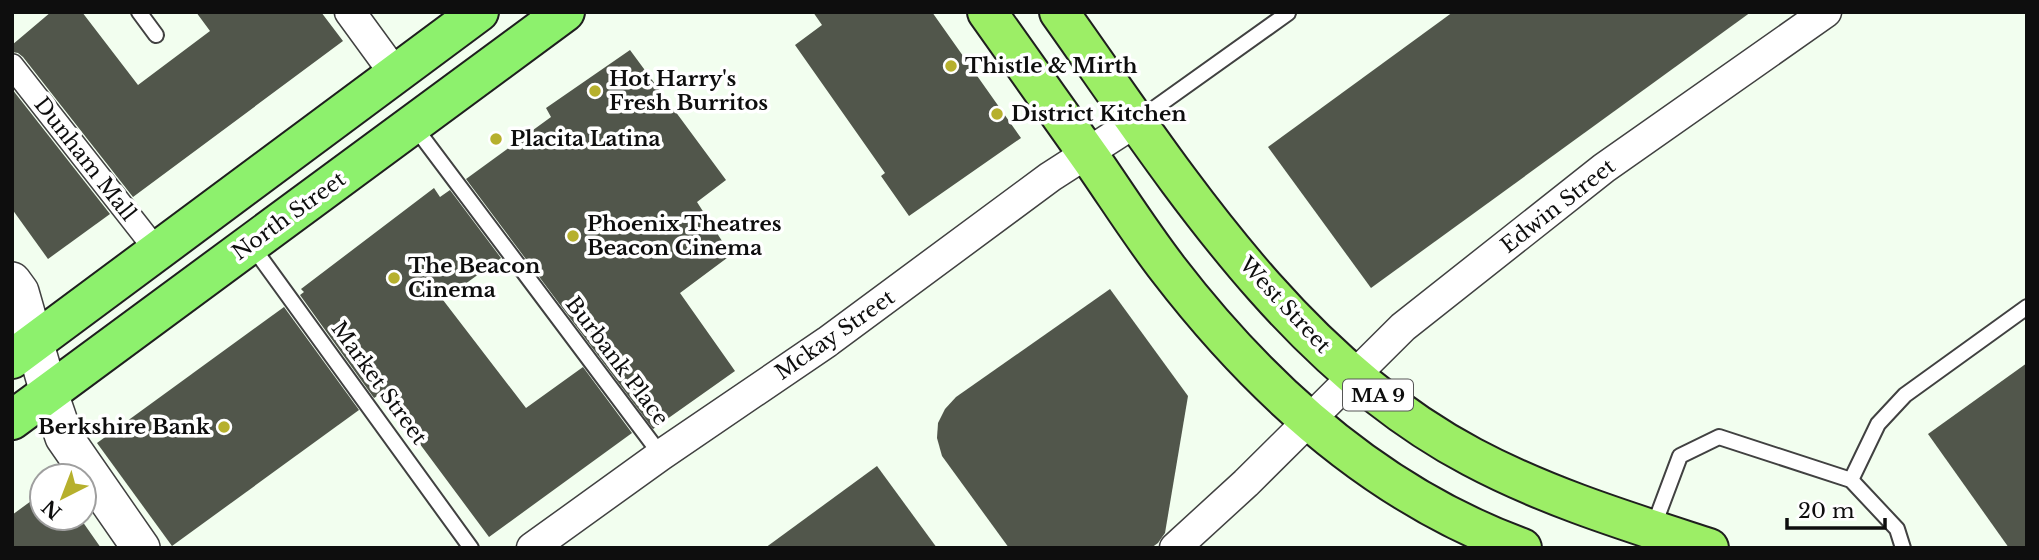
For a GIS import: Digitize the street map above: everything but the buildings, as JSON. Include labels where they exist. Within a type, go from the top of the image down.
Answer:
[{"type":"highway","name":"MA 9","points":[[987,12],[1167,267],[1199,308],[1258,373],[1309,422],[1362,462],[1448,515],[1522,548]]},
{"type":"highway","name":"West Street","points":[[1059,12],[1179,180],[1257,277],[1306,331],[1354,376],[1408,418],[1471,457],[1537,488],[1709,548]]},
{"type":"main road","points":[[24,351],[479,12]]},
{"type":"main road","name":"North Street","points":[[12,420],[565,12]]},
{"type":"street","points":[[350,12],[396,75]]},
{"type":"street","name":"Edwin Street","points":[[1175,548],[1309,422],[1404,327],[1604,168],[1826,12]]},
{"type":"street","name":"Dunham Mall","points":[[12,66],[158,252]]},
{"type":"street","name":"Mckay Street","points":[[532,548],[827,342],[1050,177],[1137,121]]},
{"type":"street","points":[[12,281],[20,292],[24,351],[49,393],[64,437],[141,548]]},
{"type":"lane","points":[[139,12],[156,35]]},
{"type":"lane","points":[[1137,121],[1288,13]]},
{"type":"lane","name":"Burbank Place","points":[[413,125],[662,455]]},
{"type":"lane","name":"Market Street","points":[[251,244],[471,548]]},
{"type":"lane","points":[[1851,480],[1878,424],[1905,395],[2027,307]]},
{"type":"lane","points":[[1653,529],[1681,456],[1719,437],[1851,480],[1897,529],[1903,548]]},
{"type":"place","name":"Thistle & Mirth","points":[[951,66]]},
{"type":"place","name":"Hot Harry's Fresh Burritos","points":[[595,91]]},
{"type":"place","name":"District Kitchen","points":[[997,114]]},
{"type":"place","name":"Placita Latina","points":[[496,139]]},
{"type":"place","name":"Phoenix Theatres Beacon Cinema","points":[[573,236]]},
{"type":"place","name":"The Beacon Cinema","points":[[394,278]]},
{"type":"place","name":"Berkshire Bank","points":[[224,427]]}]
